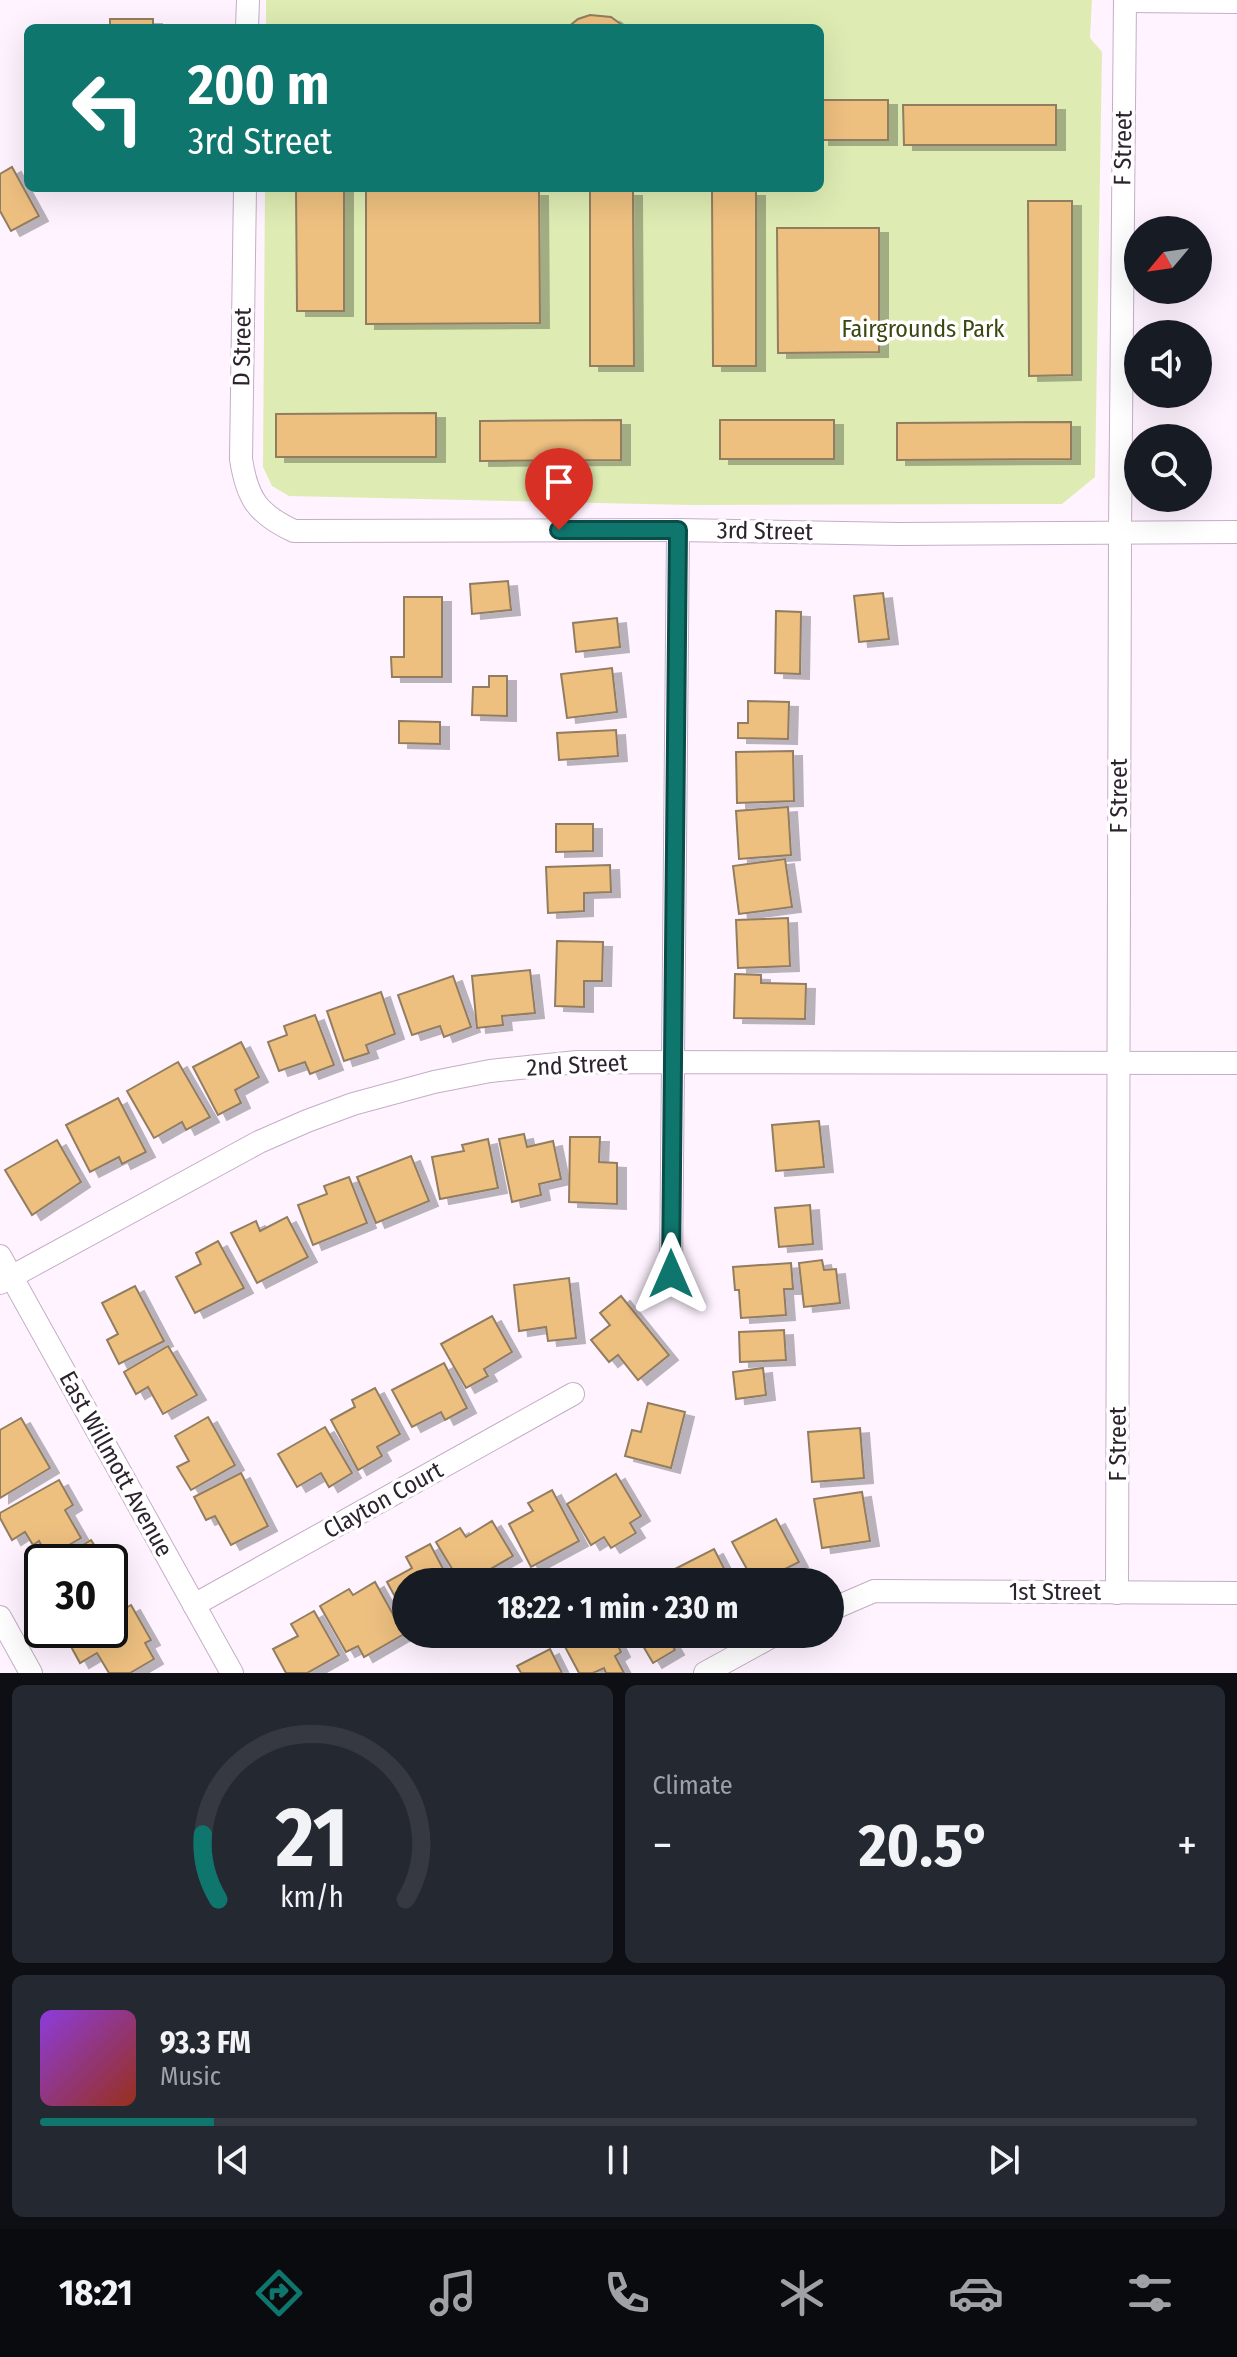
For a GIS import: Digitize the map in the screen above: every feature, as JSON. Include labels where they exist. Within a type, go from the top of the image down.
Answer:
[{"type":"street","points":[[247,24],[248,0]]},
{"type":"street","points":[[1125,0],[1237,2]]},
{"type":"street","name":"F Street","points":[[1117,1593],[1125,0]]},
{"type":"street","name":"D Street","points":[[245,192],[241,459],[244,480],[254,503]]},
{"type":"street","name":"3rd Street","points":[[254,503],[271,521],[294,531],[1237,532]]},
{"type":"street","points":[[671,1274],[678,530]]},
{"type":"street","name":"2nd Street","points":[[6,1279],[259,1142],[353,1104],[434,1082],[490,1071],[577,1062],[1237,1063]]},
{"type":"street","name":"East Willmott Avenue","points":[[0,1256],[6,1279],[232,1673]]},
{"type":"street","name":"Clayton Court","points":[[194,1605],[573,1394]]},
{"type":"street","name":"1st Street","points":[[844,1604],[874,1591],[1237,1593]]},
{"type":"street","points":[[0,1617],[31,1673]]},
{"type":"street","points":[[705,1673],[751,1648]]},
{"type":"green space","name":"Fairgrounds Park","points":[[266,0],[1092,0],[1090,38],[1102,52],[1095,477],[1062,504],[691,505],[289,496],[272,486],[263,467],[265,192],[824,192],[824,24],[266,24]]},
{"type":"building","points":[[590,15],[611,17],[621,24],[572,24]]},
{"type":"building","points":[[110,19],[153,19],[153,24],[110,24]]},
{"type":"building","points":[[824,100],[888,100],[888,140],[824,140]]},
{"type":"building","points":[[903,105],[1056,105],[1056,145],[904,145]]},
{"type":"building","points":[[12,167],[39,216],[11,231],[0,211],[0,174]]},
{"type":"building","points":[[296,192],[344,192],[344,311],[297,311]]},
{"type":"building","points":[[366,192],[539,192],[540,323],[366,324]]},
{"type":"building","points":[[590,192],[633,192],[634,366],[590,366]]},
{"type":"building","points":[[712,192],[756,192],[756,366],[713,366]]},
{"type":"building","points":[[1028,201],[1072,201],[1072,375],[1029,376]]},
{"type":"building","points":[[777,228],[879,228],[879,352],[778,353]]},
{"type":"building","points":[[436,413],[436,457],[276,457],[276,414]]},
{"type":"building","points":[[621,420],[621,460],[480,461],[480,421]]},
{"type":"building","points":[[720,420],[834,420],[834,459],[720,459]]},
{"type":"building","points":[[1071,422],[1071,459],[897,460],[897,423]]},
{"type":"building","points":[[508,581],[511,610],[472,614],[470,584]]},
{"type":"building","points":[[883,593],[889,639],[859,642],[854,596]]},
{"type":"building","points":[[404,597],[442,597],[442,677],[392,677],[391,657],[404,657]]},
{"type":"building","points":[[776,611],[801,612],[800,674],[775,673]]},
{"type":"building","points":[[617,618],[620,647],[576,652],[573,623]]},
{"type":"building","points":[[612,668],[617,712],[567,718],[561,674]]},
{"type":"building","points":[[489,676],[507,676],[507,716],[472,715],[473,687],[489,687]]},
{"type":"building","points":[[748,701],[789,702],[788,739],[738,738],[738,723],[748,723]]},
{"type":"building","points":[[399,721],[440,722],[440,744],[399,743]]},
{"type":"building","points":[[616,730],[618,756],[559,760],[557,733]]},
{"type":"building","points":[[793,751],[794,801],[737,803],[736,752]]},
{"type":"building","points":[[788,807],[791,855],[739,859],[736,811]]},
{"type":"building","points":[[556,824],[593,824],[593,851],[556,852]]},
{"type":"building","points":[[785,859],[792,907],[739,914],[733,866]]},
{"type":"building","points":[[610,865],[611,892],[584,893],[584,911],[548,913],[546,867]]},
{"type":"building","points":[[788,918],[790,966],[738,968],[736,920]]},
{"type":"building","points":[[557,941],[603,942],[602,981],[584,981],[584,1007],[555,1006]]},
{"type":"building","points":[[530,970],[535,1013],[502,1016],[503,1025],[477,1028],[472,976]]},
{"type":"building","points":[[735,974],[761,975],[761,983],[806,984],[805,1019],[734,1018]]},
{"type":"building","points":[[453,976],[471,1027],[444,1037],[440,1026],[412,1035],[398,995]]},
{"type":"building","points":[[381,992],[395,1034],[366,1045],[369,1053],[344,1061],[327,1011]]},
{"type":"building","points":[[315,1015],[334,1065],[310,1074],[305,1062],[279,1071],[268,1042],[287,1035],[284,1026]]},
{"type":"building","points":[[241,1042],[259,1077],[235,1090],[241,1103],[218,1115],[193,1067]]},
{"type":"building","points":[[178,1062],[210,1117],[186,1130],[182,1122],[154,1138],[127,1091]]},
{"type":"building","points":[[118,1098],[146,1152],[122,1164],[119,1157],[90,1172],[66,1125]]},
{"type":"building","points":[[819,1121],[824,1167],[776,1171],[772,1125]]},
{"type":"building","points":[[524,1134],[527,1147],[553,1141],[561,1179],[539,1184],[541,1195],[512,1202],[499,1139]]},
{"type":"building","points":[[570,1137],[600,1137],[599,1162],[617,1163],[617,1204],[569,1202]]},
{"type":"building","points":[[488,1139],[498,1188],[440,1199],[432,1157],[464,1151],[462,1145]]},
{"type":"building","points":[[57,1140],[81,1182],[32,1215],[5,1170]]},
{"type":"building","points":[[411,1156],[429,1201],[376,1223],[357,1177]]},
{"type":"building","points":[[349,1177],[367,1223],[313,1245],[298,1205],[327,1194],[324,1186]]},
{"type":"building","points":[[810,1205],[813,1244],[779,1247],[775,1208]]},
{"type":"building","points":[[287,1217],[308,1257],[257,1283],[231,1233],[256,1221],[260,1231]]},
{"type":"building","points":[[218,1241],[244,1288],[195,1313],[176,1277],[201,1264],[196,1253]]},
{"type":"building","points":[[822,1260],[824,1270],[836,1269],[840,1303],[804,1307],[799,1263]]},
{"type":"building","points":[[791,1263],[793,1289],[784,1289],[786,1315],[741,1318],[733,1267]]},
{"type":"building","points":[[569,1278],[576,1338],[548,1341],[546,1327],[519,1331],[514,1285]]},
{"type":"building","points":[[135,1286],[164,1341],[119,1364],[107,1340],[118,1334],[102,1303]]},
{"type":"building","points":[[621,1296],[669,1355],[638,1380],[618,1355],[609,1362],[591,1340],[610,1325],[600,1313]]},
{"type":"building","points":[[492,1316],[512,1352],[484,1369],[488,1376],[466,1388],[441,1344]]},
{"type":"building","points":[[784,1330],[786,1360],[740,1362],[739,1332]]},
{"type":"building","points":[[168,1346],[197,1395],[163,1414],[148,1387],[136,1394],[124,1372]]},
{"type":"building","points":[[444,1363],[467,1408],[445,1420],[441,1412],[412,1427],[392,1390]]},
{"type":"building","points":[[763,1368],[766,1395],[736,1399],[733,1372]]},
{"type":"building","points":[[375,1388],[400,1434],[377,1447],[382,1456],[358,1470],[331,1420],[355,1407],[352,1400]]},
{"type":"building","points":[[648,1403],[685,1412],[671,1468],[625,1456],[632,1430],[641,1432]]},
{"type":"building","points":[[208,1417],[235,1465],[191,1490],[177,1467],[189,1461],[175,1436]]},
{"type":"building","points":[[21,1418],[50,1468],[0,1498],[0,1430]]},
{"type":"building","points":[[325,1427],[352,1473],[329,1487],[321,1473],[297,1487],[278,1454]]},
{"type":"building","points":[[860,1428],[864,1478],[812,1482],[808,1432]]},
{"type":"building","points":[[241,1473],[268,1526],[231,1545],[215,1516],[206,1520],[194,1497]]},
{"type":"building","points":[[616,1474],[641,1516],[630,1523],[636,1533],[611,1548],[604,1537],[591,1545],[567,1504]]},
{"type":"building","points":[[59,1480],[73,1505],[65,1510],[81,1538],[71,1544],[41,1544],[39,1541],[32,1544],[25,1532],[12,1540],[0,1513]]},
{"type":"building","points":[[552,1490],[579,1541],[531,1567],[509,1524],[533,1511],[528,1503]]},
{"type":"building","points":[[862,1492],[870,1541],[822,1548],[814,1499]]},
{"type":"building","points":[[776,1519],[799,1562],[787,1568],[746,1568],[732,1542]]},
{"type":"building","points":[[492,1521],[513,1556],[492,1568],[452,1568],[436,1542],[460,1528],[466,1537]]},
{"type":"building","points":[[430,1544],[443,1568],[412,1568],[406,1557]]},
{"type":"building","points":[[714,1549],[724,1568],[677,1568]]},
{"type":"building","points":[[375,1582],[392,1612],[392,1641],[364,1657],[358,1646],[346,1652],[320,1606],[349,1589],[353,1595]]},
{"type":"building","points":[[131,1605],[151,1640],[145,1643],[154,1659],[130,1673],[109,1673],[97,1653],[80,1663],[72,1648],[128,1648],[128,1607]]},
{"type":"building","points":[[314,1611],[339,1655],[307,1673],[286,1673],[273,1649],[298,1636],[291,1624]]},
{"type":"building","points":[[566,1648],[619,1648],[621,1652],[615,1656],[624,1673],[606,1673],[604,1668],[593,1673],[579,1673]]},
{"type":"building","points":[[644,1648],[674,1648],[675,1650],[653,1663]]},
{"type":"building","points":[[550,1649],[562,1673],[521,1673],[517,1666]]},
{"type":"route","points":[[559,530],[678,530],[671,1274]]}]
